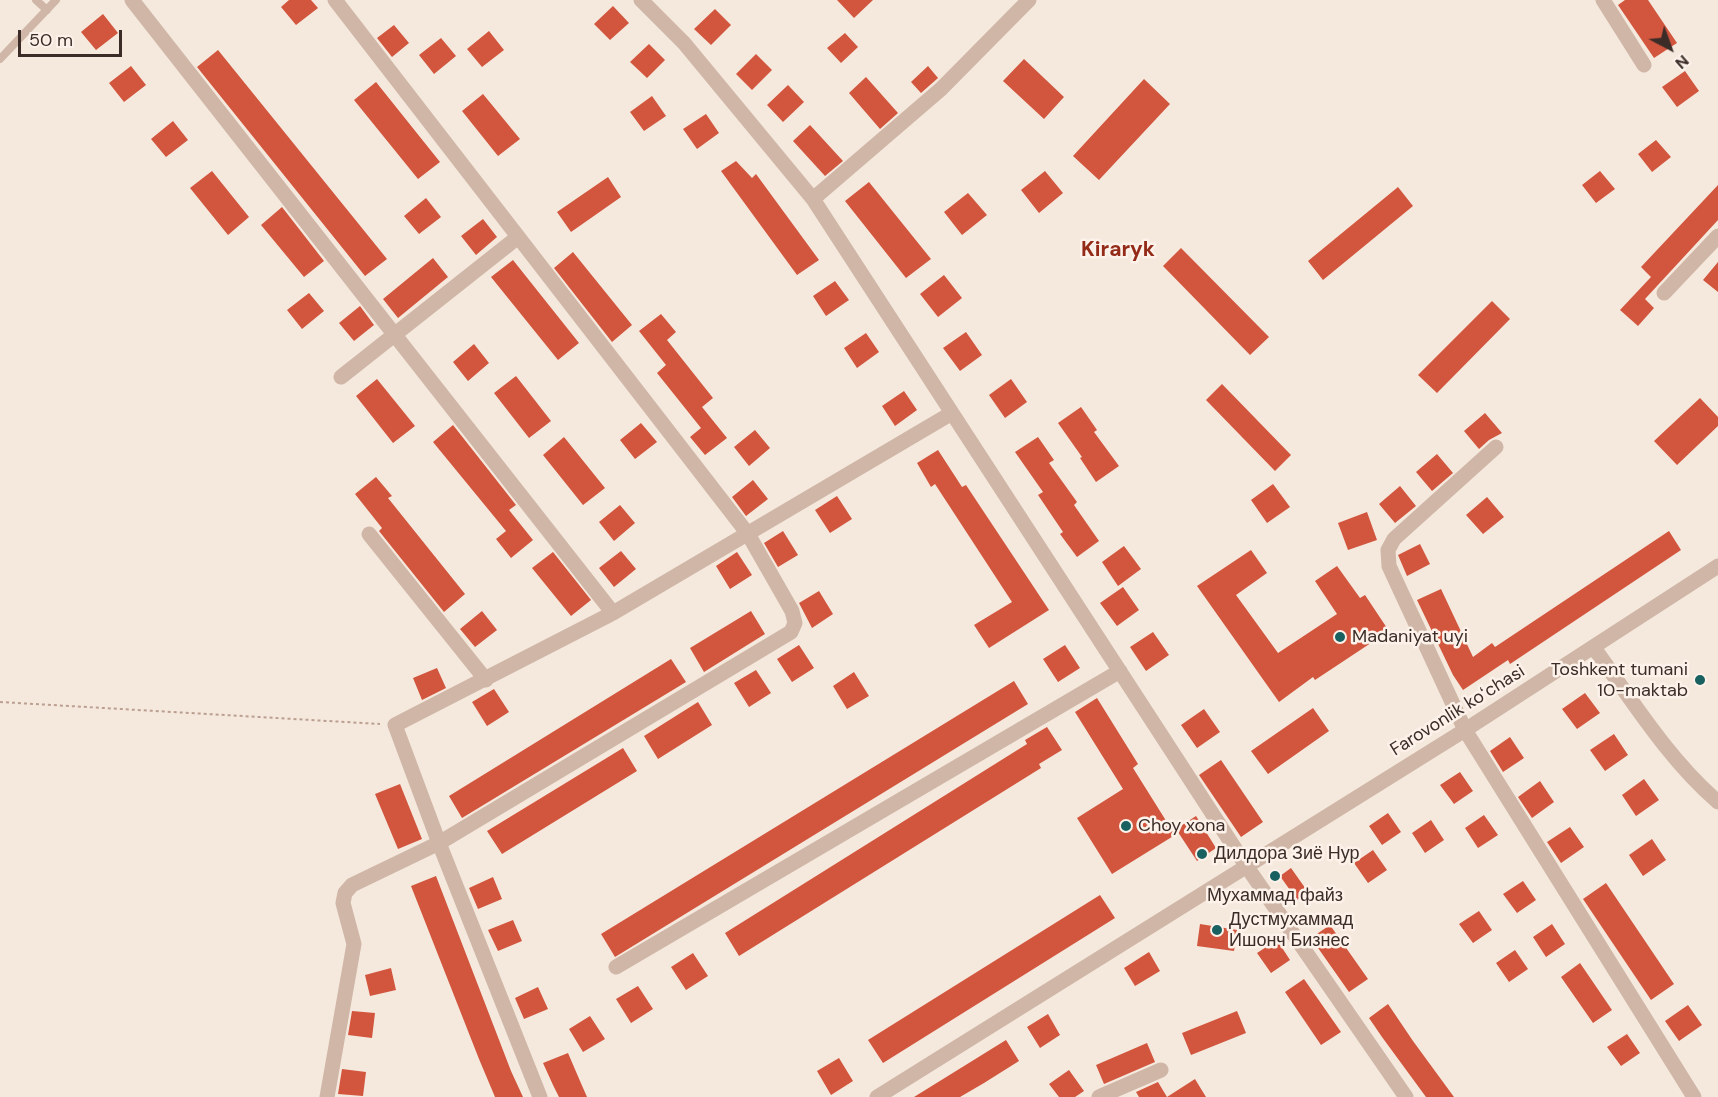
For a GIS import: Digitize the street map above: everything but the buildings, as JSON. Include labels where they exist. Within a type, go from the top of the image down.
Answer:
[{"type":"street","points":[[132,0],[613,613]]},
{"type":"street","points":[[327,1097],[354,944],[343,903],[345,893],[351,885],[439,843],[791,632],[795,623],[792,611],[748,534],[334,0]]},
{"type":"street","points":[[641,0],[684,43],[813,199],[1247,867],[1406,1097]]},
{"type":"street","points":[[813,199],[941,89],[1029,0]]},
{"type":"street","points":[[1603,0],[1644,65]]},
{"type":"street","points":[[1664,293],[1718,236]]},
{"type":"street","points":[[340,377],[518,237]]},
{"type":"street","points":[[540,1097],[439,843],[395,725],[613,613],[952,413]]},
{"type":"street","points":[[1496,447],[1394,539],[1388,550],[1389,566],[1466,730],[1694,1097]]},
{"type":"street","points":[[369,534],[486,680]]},
{"type":"street","name":"Farovonlik koʻchasi","points":[[877,1097],[1466,730],[1718,566]]},
{"type":"street","points":[[1593,648],[1661,740],[1704,790],[1718,802]]},
{"type":"street","points":[[616,967],[1120,671]]},
{"type":"street","points":[[1099,1097],[1161,1070]]},
{"type":"lane","points":[[36,0],[47,10]]},
{"type":"lane","points":[[0,59],[56,0]]},
{"type":"path","points":[[0,702],[395,725]]},
{"type":"place","name":"Madaniyat uyi","points":[[1340,637]]},
{"type":"place","name":"Toshkent tumani 10-maktab","points":[[1700,680]]},
{"type":"place","name":"Choy xona","points":[[1126,826]]},
{"type":"place","name":"Дилдора Зиё Нур","points":[[1202,854]]},
{"type":"place","name":"Мухаммад файз","points":[[1275,876]]},
{"type":"place","name":"Дустмухаммад Ишонч Бизнес","points":[[1217,930]]},
{"type":"district","name":"Kiraryk","points":[[1118,250]]}]
